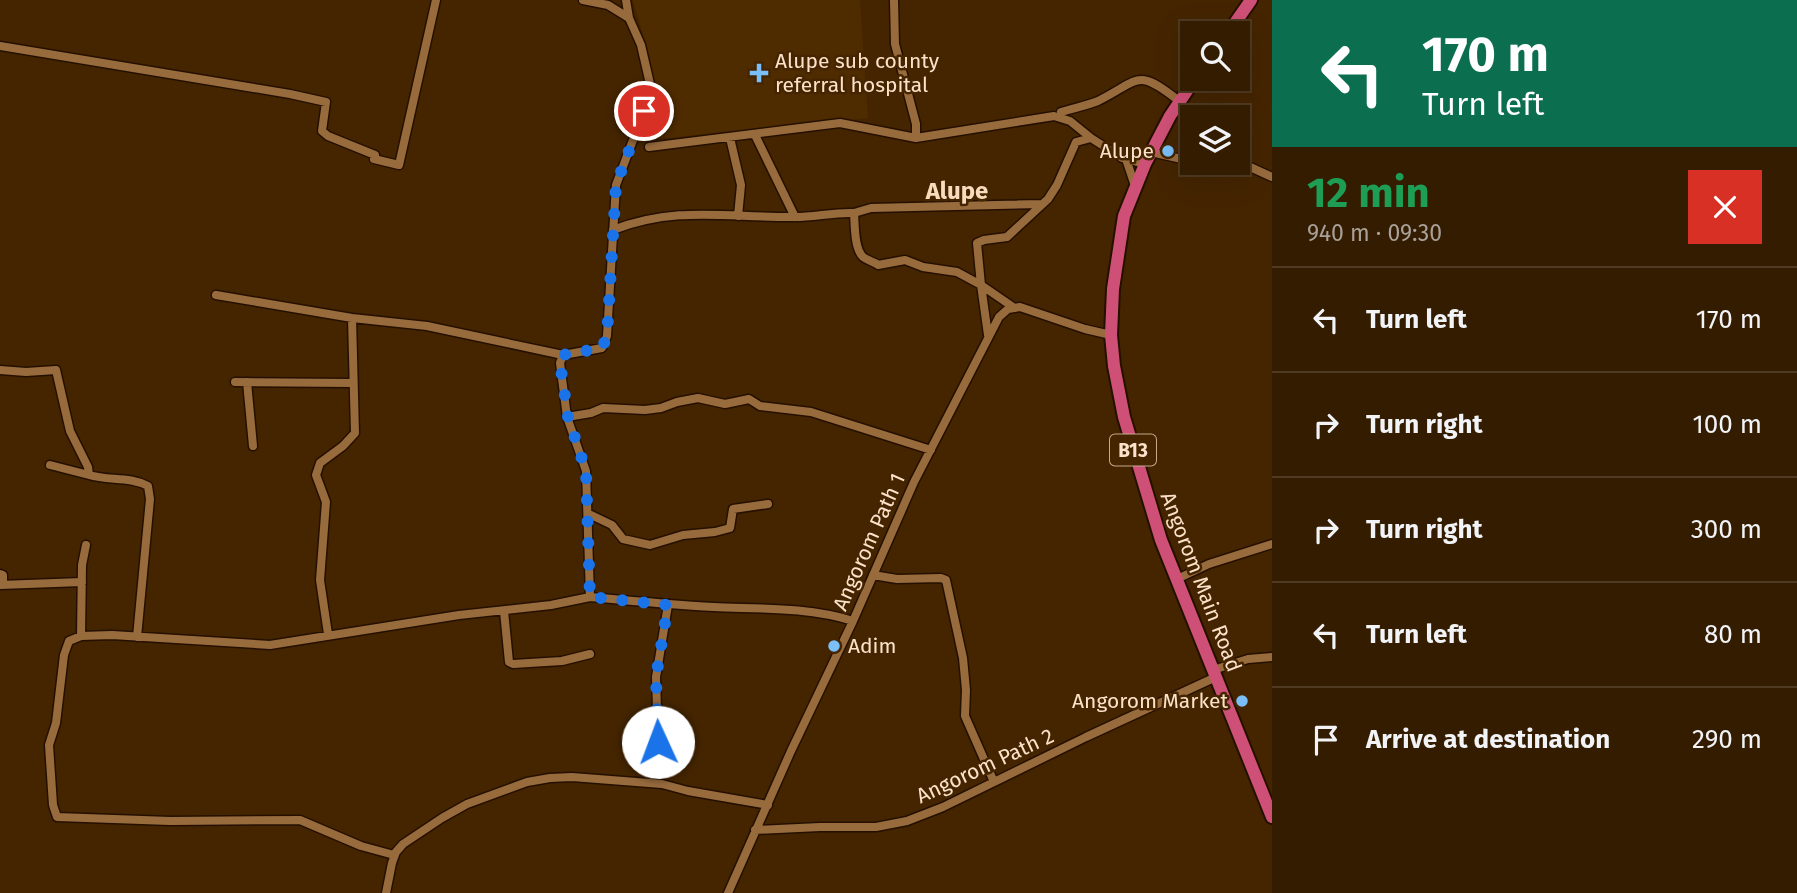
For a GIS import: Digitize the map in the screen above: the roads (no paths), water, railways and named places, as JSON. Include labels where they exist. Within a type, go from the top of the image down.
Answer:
[{"type":"highway","points":[[1236,21],[1251,0]]},
{"type":"highway","name":"Angorom Main Road","points":[[1186,91],[1148,158],[1135,186],[1120,233],[1112,289],[1111,335],[1118,392],[1157,527],[1272,817]]},
{"type":"street","points":[[0,46],[326,102],[322,131],[375,155],[374,159],[398,165],[436,0]]},
{"type":"street","points":[[583,0],[608,5],[629,18]]},
{"type":"street","points":[[216,295],[352,318],[427,326],[563,355],[602,348],[607,336],[616,185],[644,111],[650,85],[642,45],[629,18],[626,0]]},
{"type":"street","points":[[894,0],[895,44],[916,124],[916,138]]},
{"type":"street","points":[[1061,112],[1096,101],[1127,82],[1138,79],[1150,81],[1179,101]]},
{"type":"street","points":[[649,147],[840,123],[916,138],[1054,116],[1070,121],[1091,138],[1126,159],[1180,160]]},
{"type":"street","points":[[755,135],[795,217]]},
{"type":"street","points":[[730,138],[741,185],[738,216]]},
{"type":"street","points":[[988,335],[977,243],[1007,237],[1042,204],[1057,185],[1076,142],[1091,138]]},
{"type":"street","points":[[1126,159],[1135,186]]},
{"type":"street","points":[[1250,167],[1272,177]]},
{"type":"street","points":[[613,230],[627,224],[674,214],[795,217],[854,213],[871,208],[1042,204]]},
{"type":"street","points":[[854,213],[858,248],[867,259],[878,265],[905,260],[923,267],[957,272],[1013,307],[1028,309],[1111,335]]},
{"type":"street","name":"Angorom Path 1","points":[[728,893],[931,450],[988,335],[1003,313],[1013,307]]},
{"type":"street","points":[[328,634],[320,580],[326,502],[316,475],[320,463],[355,433],[352,318]]},
{"type":"street","points":[[563,355],[560,363],[568,417],[586,471],[590,597]]},
{"type":"street","points":[[0,370],[56,370],[70,431],[88,467],[89,475]]},
{"type":"street","points":[[235,382],[354,383]]},
{"type":"street","points":[[247,382],[253,446]]},
{"type":"street","points":[[568,417],[603,408],[661,408],[698,398],[725,404],[749,400],[760,406],[811,412],[931,450]]},
{"type":"street","points":[[50,465],[98,478],[136,480],[148,485],[150,499],[137,637]]},
{"type":"street","points":[[589,514],[612,524],[623,539],[650,545],[683,535],[730,528],[733,509],[768,504]]},
{"type":"street","points":[[81,636],[82,565],[86,544]]},
{"type":"street","points":[[1177,579],[1209,564],[1272,544]]},
{"type":"street","points":[[0,574],[3,575],[2,585],[82,582]]},
{"type":"street","points":[[873,575],[897,579],[946,580],[962,657],[966,690],[965,716],[994,782]]},
{"type":"street","points":[[394,855],[361,846],[300,820],[170,821],[57,817],[53,805],[49,745],[59,709],[65,646],[69,641],[81,636],[113,635],[251,642],[260,645],[590,597],[668,605],[807,611],[853,621]]},
{"type":"street","points":[[658,742],[656,677],[668,605]]},
{"type":"street","points":[[505,611],[509,662],[562,661],[590,654]]},
{"type":"street","name":"Angorom Path 2","points":[[755,830],[864,828],[894,824],[943,807],[1214,673],[1248,659],[1272,657]]},
{"type":"street","points":[[386,893],[394,855],[403,844],[467,804],[517,785],[550,778],[662,783],[768,805]]},
{"type":"place","name":"Alupe sub county referral hospital","points":[[759,73]]},
{"type":"place","name":"Alupe","points":[[1168,151]]},
{"type":"place","name":"Adim","points":[[834,646]]},
{"type":"place","name":"Angorom Market","points":[[1242,701]]},
{"type":"district","name":"Alupe","points":[[957,191]]}]
